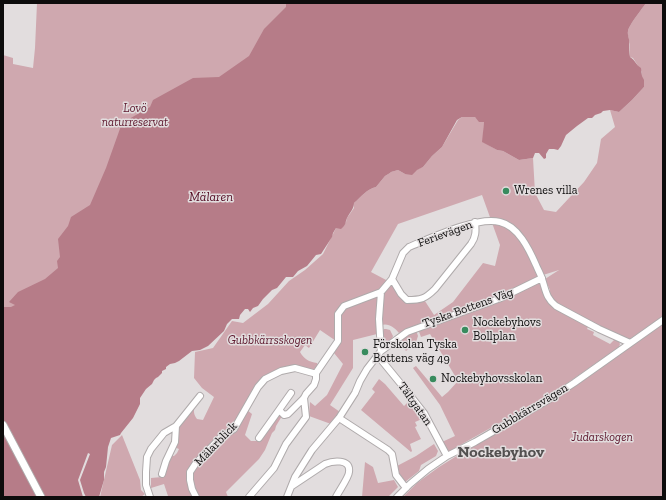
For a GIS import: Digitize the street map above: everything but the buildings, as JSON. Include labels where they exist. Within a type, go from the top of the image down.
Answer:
[{"type":"main road","points":[[3,425],[41,497]]},
{"type":"main road","points":[[3,434],[37,497]]},
{"type":"street","name":"Ferievägen","points":[[278,410],[284,415],[288,414],[304,398],[314,385],[316,373],[338,341],[338,314],[344,306],[381,292],[392,279],[403,253],[409,247],[475,222],[488,220],[501,222],[514,230],[521,237],[532,256],[542,278],[550,302],[630,344]]},
{"type":"street","points":[[392,279],[401,294],[407,300],[417,300],[428,296],[471,244],[476,232],[475,222]]},
{"type":"street","name":"Tyska Bottens Väg","points":[[287,497],[295,477],[312,450],[339,418],[355,393],[367,369],[379,354],[407,332],[501,298],[542,278]]},
{"type":"street","points":[[379,354],[381,292]]},
{"type":"street","name":"Gubbkärrsvägen","points":[[397,497],[428,469],[447,456],[475,442],[548,400],[663,320]]},
{"type":"street","name":"Tältgatan","points":[[379,354],[424,413],[447,456]]},
{"type":"street","name":"Mälarblick","points":[[196,497],[192,489],[190,472],[196,463],[221,437],[234,429],[258,387],[265,379],[281,371],[295,368],[316,373]]},
{"type":"street","points":[[259,438],[291,393]]},
{"type":"street","points":[[150,497],[146,485],[147,457],[151,449],[164,433],[176,426],[200,396]]},
{"type":"street","points":[[249,497],[274,468],[286,444],[306,417],[304,398]]},
{"type":"street","points":[[339,418],[392,454],[396,475],[406,488]]},
{"type":"street","points":[[162,474],[175,442],[176,426]]},
{"type":"street","points":[[292,486],[324,464],[330,462],[345,463],[349,467],[350,473],[336,497]]},
{"type":"green space","name":"Lovö naturreservat","points":[[37,3],[415,3],[3,468],[3,55],[13,58],[13,64],[33,68]]},
{"type":"green space","name":"Gubbkärrsskogen","points":[[646,3],[663,3],[663,316],[630,339],[627,339],[558,306],[548,293],[550,290],[545,279],[559,270],[543,275],[512,289],[399,333],[391,326],[381,325],[383,295],[376,296],[378,298],[377,334],[353,340],[353,368],[330,405],[340,412],[331,424],[309,416],[310,402],[315,406],[327,395],[343,364],[334,353],[339,343],[320,330],[309,348],[305,345],[300,352],[303,357],[309,361],[317,363],[318,366],[310,370],[297,367],[274,373],[258,382],[233,427],[217,437],[191,467],[194,497],[165,497],[168,496],[164,484],[151,488],[151,478],[162,477],[168,460],[177,453],[179,449],[174,447],[177,430],[194,406],[196,418],[203,420],[214,397],[202,388],[194,378],[195,352],[213,348],[232,321],[243,323],[268,304],[289,281],[305,270],[323,254],[336,228],[346,222],[354,208],[354,203],[367,191],[376,187],[385,176],[391,172],[398,170],[405,174],[423,167],[442,147],[458,120],[462,117],[475,117],[484,122],[483,142],[519,160],[533,158],[535,193],[544,210],[556,212],[584,182],[597,163],[601,139],[615,127],[610,110],[619,112],[644,87],[642,72],[633,58],[630,57],[628,31]],"holes":[[[482,195],[500,245],[495,266],[483,263],[453,302],[434,315],[423,298],[407,300],[388,281],[371,272],[398,224]]]},
{"type":"green space","points":[[536,283],[540,284],[548,301],[589,325],[587,329],[594,332],[593,335],[610,344],[615,339],[620,344],[619,347],[546,398],[448,452],[442,442],[455,436],[440,405],[413,368],[416,366],[442,397],[458,381],[430,334],[421,337],[418,329]]},
{"type":"green space","name":"Judarskogen","points":[[663,324],[663,497],[403,497],[417,483],[439,467],[495,432],[557,398]]},
{"type":"green space","points":[[384,329],[390,330],[393,336],[390,341],[383,343],[384,334],[382,332]]},
{"type":"green space","points":[[416,330],[418,336],[416,343],[406,351],[399,342],[401,339]]},
{"type":"green space","points":[[379,379],[404,406],[410,400],[422,419],[415,422],[417,426],[415,427],[421,439],[410,444],[411,452],[361,410],[375,392],[372,389]]},
{"type":"green space","points":[[247,410],[252,414],[245,435],[251,441],[259,441],[279,415],[282,416],[259,459],[226,492],[228,497],[199,497],[194,488],[193,481],[193,474],[196,467]]},
{"type":"green space","points":[[122,435],[140,480],[141,490],[145,494],[141,497],[100,497],[112,445]]},
{"type":"green space","points":[[434,444],[438,451],[436,456],[421,465],[419,471],[405,482],[398,474],[397,466]]},
{"type":"green space","points":[[365,462],[373,467],[378,483],[394,480],[398,487],[388,497],[362,497]]},
{"type":"water","name":"Mälaren","points":[[286,3],[646,3],[629,28],[628,33],[630,57],[641,68],[644,87],[619,112],[610,110],[603,111],[592,118],[588,118],[566,135],[558,150],[549,149],[546,154],[546,158],[544,159],[539,153],[535,153],[533,158],[519,160],[482,142],[484,122],[479,122],[475,117],[462,117],[457,120],[442,147],[423,167],[412,175],[405,174],[398,170],[391,172],[385,176],[376,187],[367,191],[354,203],[353,209],[344,226],[341,229],[336,228],[321,254],[316,255],[307,266],[298,271],[293,277],[286,277],[277,288],[272,290],[258,306],[253,308],[250,312],[248,309],[245,309],[240,315],[239,319],[232,319],[227,324],[224,331],[208,346],[200,350],[192,351],[179,361],[170,364],[162,371],[162,373],[146,389],[140,398],[140,404],[133,418],[120,435],[111,438],[108,447],[104,480],[99,497],[3,497],[3,307],[11,307],[15,305],[9,302],[18,292],[45,279],[58,268],[57,261],[60,257],[58,239],[68,226],[71,217],[90,205],[106,168],[122,123],[150,107],[153,100],[193,78],[219,77],[249,56],[264,29],[286,7]]},
{"type":"pier","points":[[88,453],[90,454],[80,480],[86,497],[83,497],[78,480]]},
{"type":"place","name":"Wrenes villa","points":[[506,191]]},
{"type":"place","name":"Nockebyhovs Bollplan","points":[[465,330]]},
{"type":"place","name":"Förskolan Tyska Bottens väg 49","points":[[365,352]]},
{"type":"place","name":"Nockebyhovsskolan","points":[[433,379]]},
{"type":"district","name":"Nockebyhov","points":[[501,452]]}]
